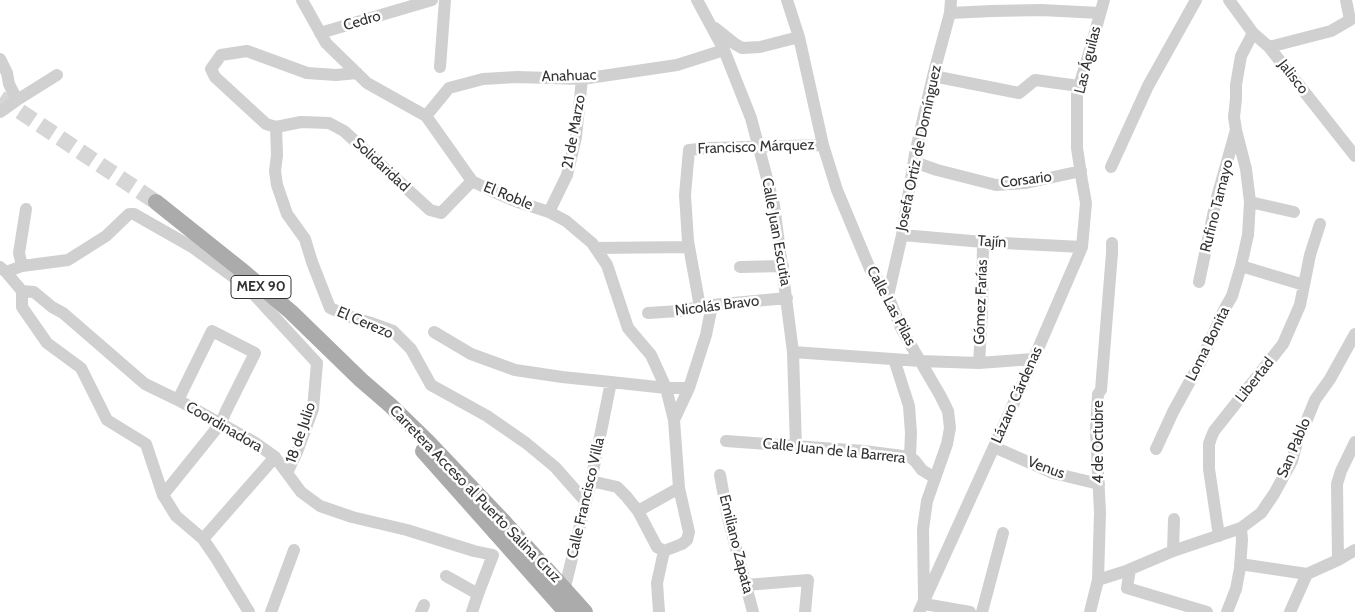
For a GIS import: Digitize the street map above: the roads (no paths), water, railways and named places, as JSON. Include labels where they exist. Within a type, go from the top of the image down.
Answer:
[{"type":"main road","name":"Carretera Acceso al Puerto Salina Cruz","points":[[156,202],[245,272],[428,442],[500,527],[566,612]]},
{"type":"main road","name":"Carretera Acceso al Puerto Salina Cruz","points":[[500,527],[586,612]]},
{"type":"street","name":"El Roble","points":[[302,0],[326,43],[367,83],[426,116],[472,181],[508,198],[566,220],[596,248],[607,265],[628,328],[652,355],[666,388],[674,420],[678,488],[689,532],[687,540],[682,544],[664,551]]},
{"type":"street","name":"Cedro","points":[[320,33],[432,0]]},
{"type":"street","points":[[440,66],[445,0]]},
{"type":"street","name":"Calle Juan Escutia","points":[[697,0],[724,50],[751,118],[774,205],[793,352],[796,447]]},
{"type":"street","name":"Calle Las Pilas","points":[[787,0],[799,37],[822,144],[836,190],[870,269],[888,296],[902,330],[948,411],[950,428],[947,444],[927,502],[923,529],[922,609]]},
{"type":"street","points":[[940,0],[950,13],[1041,10],[1100,12]]},
{"type":"street","name":"Josefa Ortiz de Domínguez","points":[[888,296],[902,235],[914,162],[933,76],[950,13],[951,0]]},
{"type":"street","name":"Las Águilas","points":[[1081,176],[1078,148],[1077,95],[1104,0]]},
{"type":"street","points":[[1111,167],[1148,86],[1196,0]]},
{"type":"street","name":"Jalisco","points":[[1230,0],[1253,33],[1269,47],[1355,156]]},
{"type":"street","points":[[1269,47],[1331,32],[1350,20],[1346,0]]},
{"type":"street","points":[[711,25],[742,48],[760,47],[799,37]]},
{"type":"street","points":[[1236,130],[1234,117],[1237,73],[1241,56],[1253,33]]},
{"type":"street","name":"Anahuac","points":[[426,116],[449,88],[483,79],[517,77],[582,79],[677,65],[724,50]]},
{"type":"street","points":[[276,127],[266,124],[215,77],[211,69],[221,55],[247,51],[307,73],[357,73]]},
{"type":"street","points":[[0,59],[17,100]]},
{"type":"street","points":[[0,112],[57,75]]},
{"type":"street","points":[[933,76],[1019,93],[1035,80],[1079,86]]},
{"type":"street","name":"21 de Marzo","points":[[549,212],[568,174],[576,137],[582,79]]},
{"type":"street","name":"Solidaridad","points":[[276,127],[302,122],[329,123],[344,131],[430,210],[441,213],[472,181]]},
{"type":"street","name":"El Cerezo","points":[[276,127],[277,155],[275,171],[277,185],[287,214],[305,239],[330,308],[393,331],[412,349],[431,385],[486,416],[526,443],[555,467],[586,502]]},
{"type":"street","name":"Loma Bonita","points":[[1156,449],[1232,296],[1241,266],[1248,235],[1250,202],[1246,169],[1236,130]]},
{"type":"street","name":"Rufino Tamayo","points":[[1199,282],[1216,202],[1236,130]]},
{"type":"street","name":"Francisco Márquez","points":[[689,247],[685,195],[689,150],[822,144]]},
{"type":"street","name":"Corsario","points":[[914,162],[996,185],[1081,176]]},
{"type":"street","name":"Lázaro Cárdenas","points":[[922,609],[1082,247],[1086,203],[1081,176]]},
{"type":"street","points":[[1250,202],[1294,212]]},
{"type":"street","points":[[3,270],[22,266],[19,253],[26,209]]},
{"type":"street","name":"18 de Julio","points":[[22,266],[68,260],[106,236],[129,214],[134,214],[192,247],[247,287],[317,363],[313,409],[287,473]]},
{"type":"street","name":"Libertad","points":[[1218,536],[1209,469],[1209,444],[1214,431],[1284,344],[1300,305],[1310,255],[1320,224]]},
{"type":"street","name":"Tajín","points":[[902,235],[983,242],[1082,247]]},
{"type":"street","name":"Gómez Farías","points":[[979,363],[983,242]]},
{"type":"street","name":"4 de Octubre","points":[[1090,612],[1098,580],[1100,513],[1096,431],[1098,394],[1101,390],[1112,243]]},
{"type":"street","points":[[596,248],[689,247],[706,306],[706,335],[689,388],[674,420]]},
{"type":"street","points":[[740,268],[783,266]]},
{"type":"street","points":[[1241,266],[1304,285]]},
{"type":"street","points":[[3,270],[22,291],[22,307],[47,343],[81,368],[107,420],[146,444],[162,495],[176,516],[203,539],[249,612]]},
{"type":"street","name":"Coordinadora","points":[[22,291],[34,292],[52,307],[63,313],[145,384],[221,423],[254,442],[275,457],[300,492],[320,506],[352,517],[408,530],[474,551],[493,555],[472,612]]},
{"type":"street","name":"Nicolás Bravo","points":[[648,313],[787,298]]},
{"type":"street","points":[[162,495],[221,423],[254,353],[212,331],[178,400]]},
{"type":"street","points":[[434,332],[471,354],[515,370],[666,388],[689,388]]},
{"type":"street","name":"San Pablo","points":[[1098,580],[1130,569],[1172,550],[1241,528],[1261,513],[1292,461],[1299,435],[1315,400],[1330,379],[1355,334]]},
{"type":"street","points":[[793,352],[979,363],[1033,359]]},
{"type":"street","points":[[894,359],[909,406],[910,457]]},
{"type":"street","name":"Calle Francisco Villa","points":[[558,612],[591,481],[612,382]]},
{"type":"street","name":"Calle Juan de la Barrera","points":[[726,441],[910,457],[922,470],[935,478]]},
{"type":"street","points":[[1338,560],[1337,484],[1355,442]]},
{"type":"street","name":"Venus","points":[[994,448],[1053,473],[1099,484]]},
{"type":"street","points":[[203,539],[275,457]]},
{"type":"street","name":"Emiliano Zapata","points":[[720,475],[728,518],[753,612]]},
{"type":"street","points":[[591,481],[617,487],[638,511],[657,546],[664,551],[657,583],[659,612]]},
{"type":"street","points":[[638,511],[678,488]]},
{"type":"street","points":[[1172,550],[1174,519]]},
{"type":"street","points":[[1227,612],[1236,589],[1242,540],[1241,528]]},
{"type":"street","points":[[982,612],[1003,533]]},
{"type":"street","points":[[271,612],[294,550]]},
{"type":"street","points":[[1240,564],[1307,574],[1355,550]]},
{"type":"street","points":[[1130,569],[1126,588],[1207,612]]},
{"type":"street","points":[[1290,612],[1307,574]]},
{"type":"street","points":[[446,576],[478,594]]},
{"type":"street","points":[[746,584],[808,580],[805,612]]},
{"type":"street","points":[[922,609],[970,612]]},
{"type":"tunnel","points":[[0,98],[156,202]]}]
